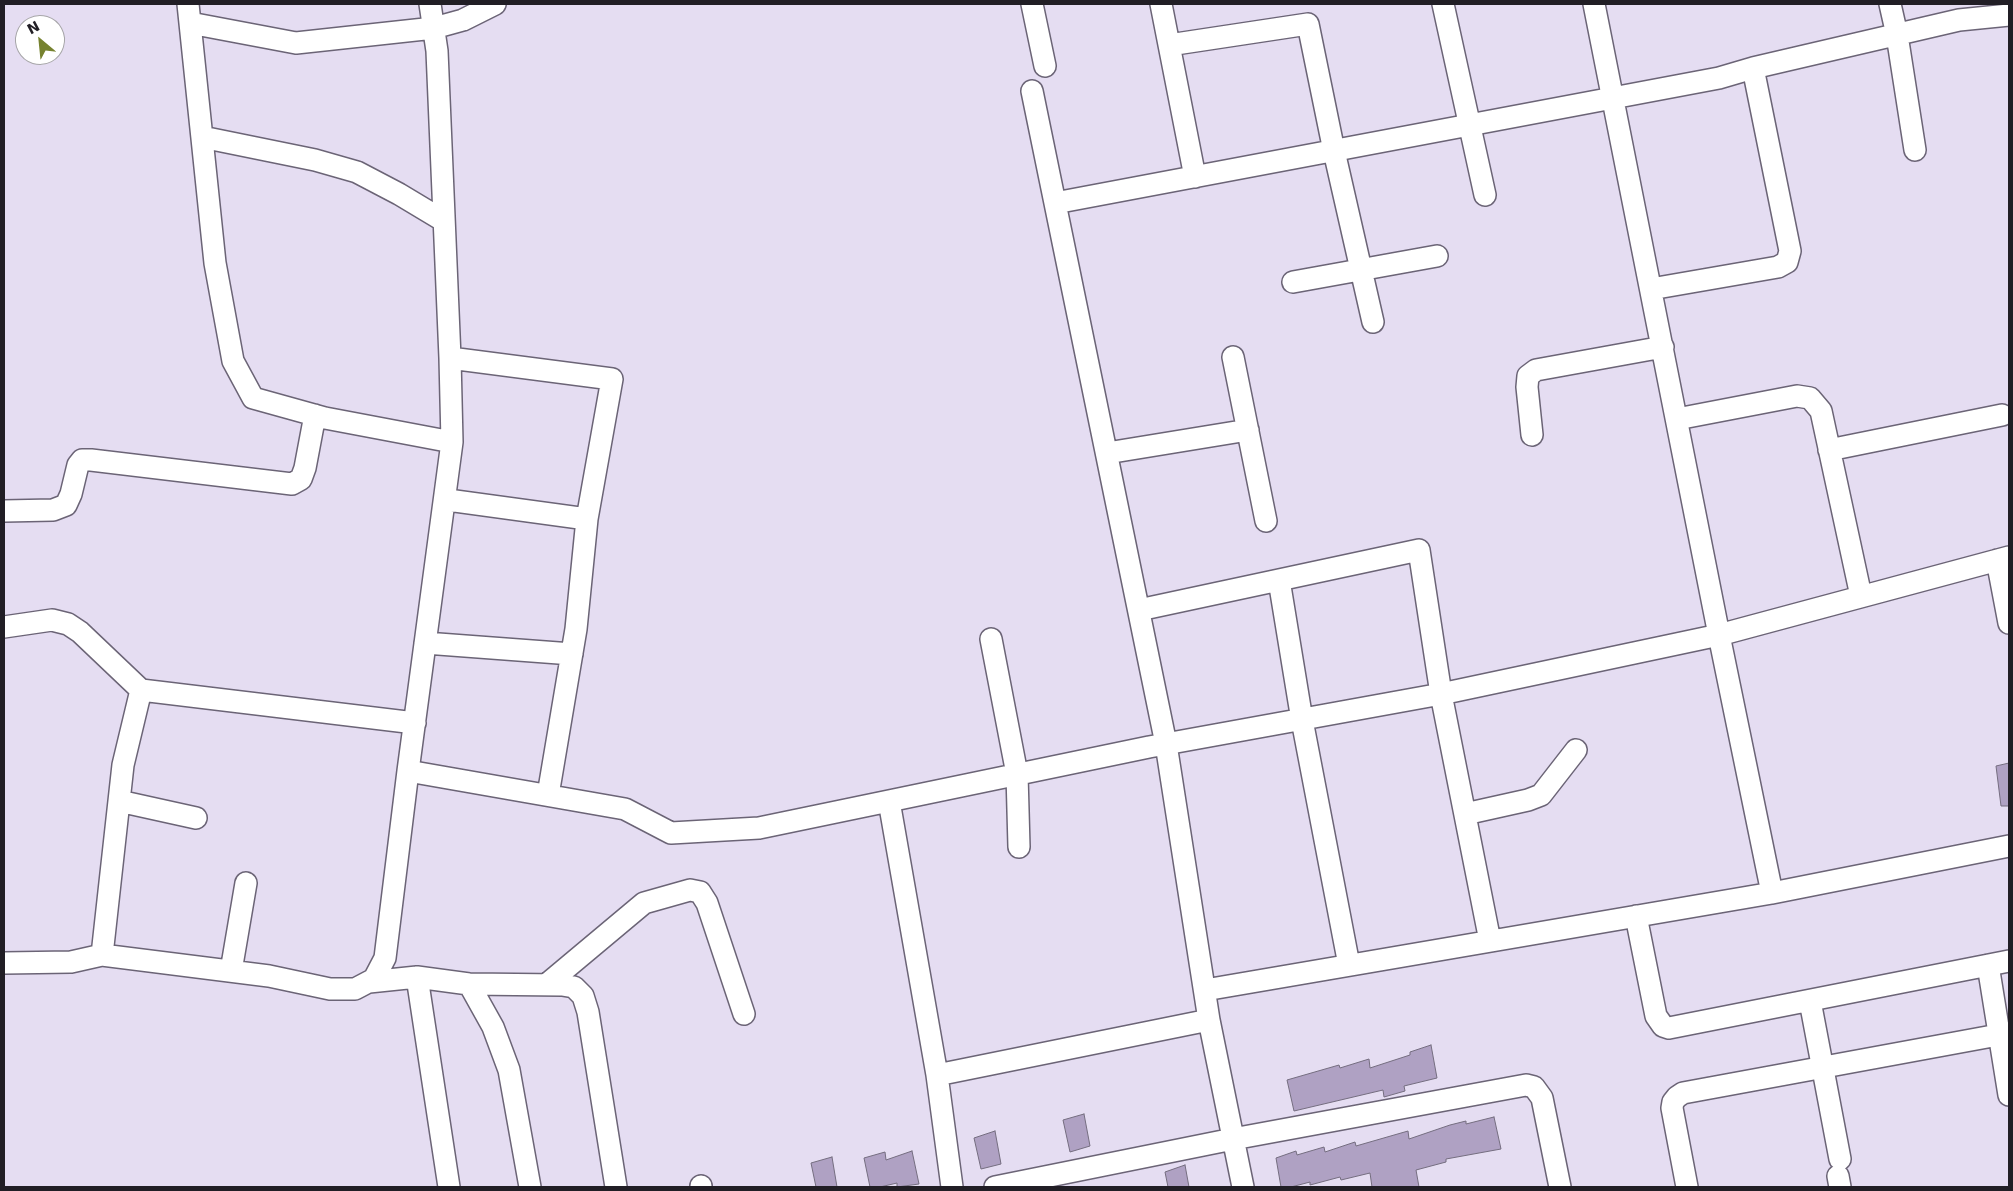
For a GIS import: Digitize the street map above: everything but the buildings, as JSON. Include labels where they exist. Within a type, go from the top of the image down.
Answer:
[{"type":"street","points":[[4,963],[71,962],[102,955],[269,976],[330,989],[354,990],[374,979],[386,958],[408,771],[452,442],[437,51],[430,4]]},
{"type":"street","points":[[452,442],[315,415],[254,398],[234,361],[215,263],[189,14],[296,43],[434,28],[463,20],[495,4]]},
{"type":"street","points":[[1032,4],[1045,66]]},
{"type":"street","points":[[1161,4],[1196,176]]},
{"type":"street","points":[[1443,4],[1485,195]]},
{"type":"street","points":[[1594,4],[1772,893]]},
{"type":"street","points":[[1890,4],[1897,35],[1915,150]]},
{"type":"street","points":[[1055,203],[1719,78],[1959,20],[2009,16]]},
{"type":"street","points":[[1169,45],[1308,24],[1334,151],[1373,322]]},
{"type":"street","points":[[1651,289],[1778,267],[1786,262],[1790,251],[1754,68]]},
{"type":"street","points":[[1032,91],[1166,744],[1209,1020],[1243,1187]]},
{"type":"street","points":[[202,137],[315,160],[358,172],[444,221]]},
{"type":"street","points":[[1293,282],[1437,256]]},
{"type":"street","points":[[1532,435],[1527,387],[1528,376],[1536,370],[1662,347]]},
{"type":"street","points":[[1233,357],[1266,521]]},
{"type":"street","points":[[450,358],[612,380],[587,519],[576,629],[548,796]]},
{"type":"street","points":[[1677,419],[1797,396],[1810,398],[1821,411],[1861,596]]},
{"type":"street","points":[[4,512],[53,510],[66,505],[71,494],[78,465],[82,460],[292,484],[301,479],[305,468],[315,415]]},
{"type":"street","points":[[1829,450],[2002,415]]},
{"type":"street","points":[[1107,453],[1248,430]]},
{"type":"street","points":[[444,502],[455,500],[587,519]]},
{"type":"street","points":[[1139,610],[1419,550],[1441,694],[1490,941]]},
{"type":"street","points":[[408,771],[626,809],[671,833],[759,828],[1166,744],[1441,694],[1719,635],[2003,559],[2009,623]]},
{"type":"street","points":[[1279,580],[1302,720],[1349,965]]},
{"type":"street","points":[[4,627],[52,620],[68,624],[80,632],[141,690],[415,723]]},
{"type":"street","points":[[991,639],[1017,774],[1019,847]]},
{"type":"street","points":[[425,643],[572,654]]},
{"type":"street","points":[[102,955],[123,766],[141,690]]},
{"type":"street","points":[[1465,814],[1528,800],[1541,795],[1576,750]]},
{"type":"street","points":[[119,801],[196,818]]},
{"type":"street","points":[[889,801],[937,1076],[952,1187]]},
{"type":"street","points":[[1204,990],[1772,893],[2009,846]]},
{"type":"street","points":[[231,971],[246,883]]},
{"type":"street","points":[[546,985],[644,903],[690,890],[700,892],[706,904],[744,1014]]},
{"type":"street","points":[[1636,916],[1656,1016],[1663,1026],[1674,1028],[2009,961]]},
{"type":"street","points":[[1988,965],[2004,1034],[2009,1095]]},
{"type":"street","points":[[369,982],[417,976],[469,984],[574,987],[583,996],[588,1012],[616,1187]]},
{"type":"street","points":[[417,976],[449,1187]]},
{"type":"street","points":[[469,984],[493,1027],[506,1062],[530,1187]]},
{"type":"street","points":[[1810,1001],[1823,1066],[1839,1174]]},
{"type":"street","points":[[937,1076],[1209,1020]]},
{"type":"street","points":[[1687,1187],[1672,1108],[1676,1097],[1683,1093],[2004,1034]]},
{"type":"street","points":[[995,1187],[1233,1139],[1526,1085],[1534,1088],[1542,1098],[1560,1187]]}]
